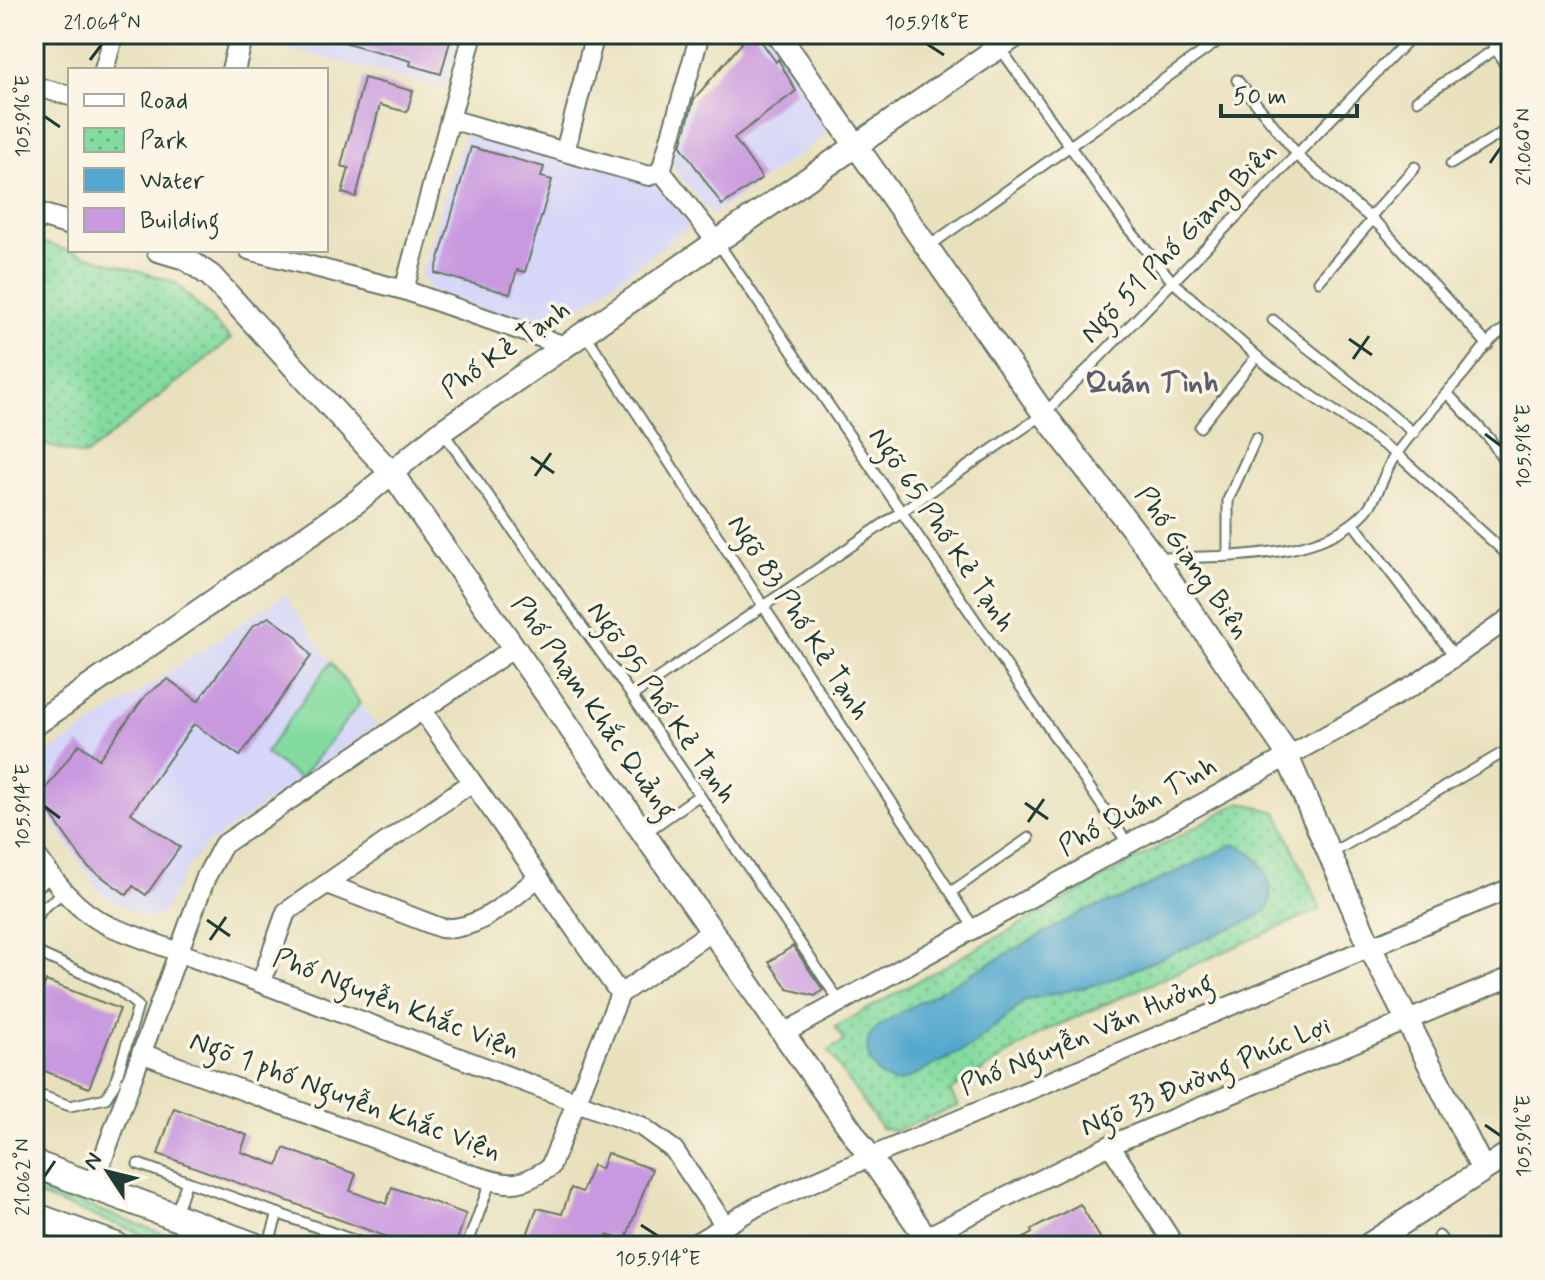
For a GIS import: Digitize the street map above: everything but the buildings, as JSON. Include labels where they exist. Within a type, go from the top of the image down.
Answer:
[{"type":"main road","points":[[34,1164],[254,1246]]},
{"type":"main road","points":[[34,1216],[116,1246]]},
{"type":"street","points":[[105,68],[114,34]]},
{"type":"street","points":[[234,68],[242,34]]},
{"type":"street","points":[[404,290],[473,34]]},
{"type":"street","points":[[565,152],[595,34]]},
{"type":"street","points":[[661,171],[700,34]]},
{"type":"street","name":"Phố Giang Biên","points":[[778,34],[858,144],[1044,414],[1155,558],[1288,757],[1370,947],[1483,1170]]},
{"type":"street","name":"Phố Kẻ Tạnh","points":[[34,725],[355,503],[442,431],[858,144],[994,41],[1018,34]]},
{"type":"street","points":[[1496,40],[1511,66]]},
{"type":"street","points":[[34,86],[68,95]]},
{"type":"street","points":[[450,119],[649,176],[661,171]]},
{"type":"street","points":[[661,171],[716,241]]},
{"type":"street","points":[[34,213],[68,223]]},
{"type":"street","points":[[257,252],[404,290],[565,346]]},
{"type":"street","name":"Phố Phạm Khắc Quảng","points":[[191,253],[391,472],[929,1241]]},
{"type":"street","name":"Phố Quán Tình","points":[[784,1033],[1288,757],[1456,657],[1511,617]]},
{"type":"street","points":[[93,1186],[206,877],[223,845],[514,648]]},
{"type":"street","points":[[422,710],[620,994],[712,931]]},
{"type":"street","points":[[261,983],[286,912],[472,782]]},
{"type":"street","name":"Phố Nguyễn Khắc Viện","points":[[34,852],[63,893],[100,922],[641,1126],[659,1136],[674,1150],[724,1224]]},
{"type":"street","points":[[327,884],[441,928],[457,929],[485,918],[539,877]]},
{"type":"street","name":"Phố Nguyễn Văn Hưởng","points":[[691,1246],[724,1224],[870,1157],[1511,888]]},
{"type":"street","name":"Ngõ 33 Đường Phúc Lợi","points":[[929,1241],[1110,1145],[1511,977]]},
{"type":"street","name":"Ngõ 1 phố Nguyễn Khắc Viện","points":[[141,1053],[491,1180],[525,1185],[550,1167],[567,1129],[574,1101],[620,994]]},
{"type":"street","points":[[1110,1145],[1175,1246]]},
{"type":"street","points":[[1367,1246],[1511,1152]]},
{"type":"lane","points":[[929,246],[1072,149],[1228,34]]},
{"type":"lane","name":"Ngõ 51 Phố Giang Biên","points":[[632,696],[1044,414],[1410,35]]},
{"type":"lane","points":[[1417,100],[1496,40]]},
{"type":"lane","points":[[994,41],[1135,237],[1172,281],[1257,356],[1397,454],[1511,558]]},
{"type":"lane","points":[[1237,80],[1296,154],[1371,218],[1488,345]]},
{"type":"lane","points":[[1451,164],[1511,127]]},
{"type":"lane","points":[[1319,281],[1415,167]]},
{"type":"lane","name":"Ngõ 65 Phố Kẻ Tạnh","points":[[716,241],[1128,844]]},
{"type":"lane","points":[[1273,320],[1414,433]]},
{"type":"lane","points":[[1155,558],[1228,555],[1325,539],[1353,523],[1369,508],[1397,454],[1488,345],[1511,327]]},
{"type":"lane","name":"Ngõ 83 Phố Kẻ Tạnh","points":[[584,332],[974,928]]},
{"type":"lane","points":[[1200,427],[1257,356]]},
{"type":"lane","points":[[1447,393],[1471,416],[1507,465]]},
{"type":"lane","name":"Ngõ 95 Phố Kẻ Tạnh","points":[[442,431],[632,696],[840,1002]]},
{"type":"lane","points":[[1228,555],[1228,500],[1256,438]]},
{"type":"lane","points":[[1353,523],[1456,657]]},
{"type":"lane","points":[[1330,854],[1511,748]]},
{"type":"lane","points":[[644,834],[698,796]]},
{"type":"lane","points":[[951,892],[1029,838]]},
{"type":"lane","points":[[34,889],[52,877]]},
{"type":"lane","points":[[34,921],[44,907],[63,893]]},
{"type":"lane","points":[[34,951],[117,989],[138,1006],[115,1083],[106,1098],[70,1106],[34,1093]]},
{"type":"lane","points":[[138,1164],[370,1246]]},
{"type":"lane","points":[[467,1246],[491,1180]]},
{"type":"lane","points":[[175,1217],[187,1181]]},
{"type":"lane","points":[[268,1246],[278,1213]]},
{"type":"lane","points":[[1439,1236],[1447,1246]]},
{"type":"shaded area","points":[[274,34],[459,34],[443,89],[272,44]]},
{"type":"shaded area","points":[[749,34],[769,34],[828,117],[824,137],[712,215],[668,160],[683,112]]},
{"type":"shaded area","points":[[467,125],[649,174],[690,226],[550,330],[430,292],[421,274]]},
{"type":"shaded area","points":[[284,595],[376,726],[205,846],[186,869],[164,911],[152,919],[127,909],[100,892],[34,794],[34,763]]},
{"type":"green space","points":[[34,240],[175,282],[231,339],[85,456],[34,442]]},
{"type":"green space","points":[[331,662],[360,703],[300,779],[265,753]]},
{"type":"green space","points":[[1240,802],[1277,812],[1321,909],[1047,1030],[950,1091],[958,1106],[895,1131],[881,1128],[828,1051],[844,1041],[835,1027]]},
{"type":"green space","points":[[34,1186],[196,1246],[174,1246],[34,1194]]},
{"type":"water","points":[[1234,844],[1259,861],[1268,881],[1270,901],[1267,910],[1257,917],[1103,983],[1026,1000],[972,1046],[901,1082],[886,1079],[874,1068],[868,1052],[870,1036],[891,1018],[1084,911],[1120,899]]},
{"type":"district","name":"Quán Tình","points":[[1152,383]]}]
